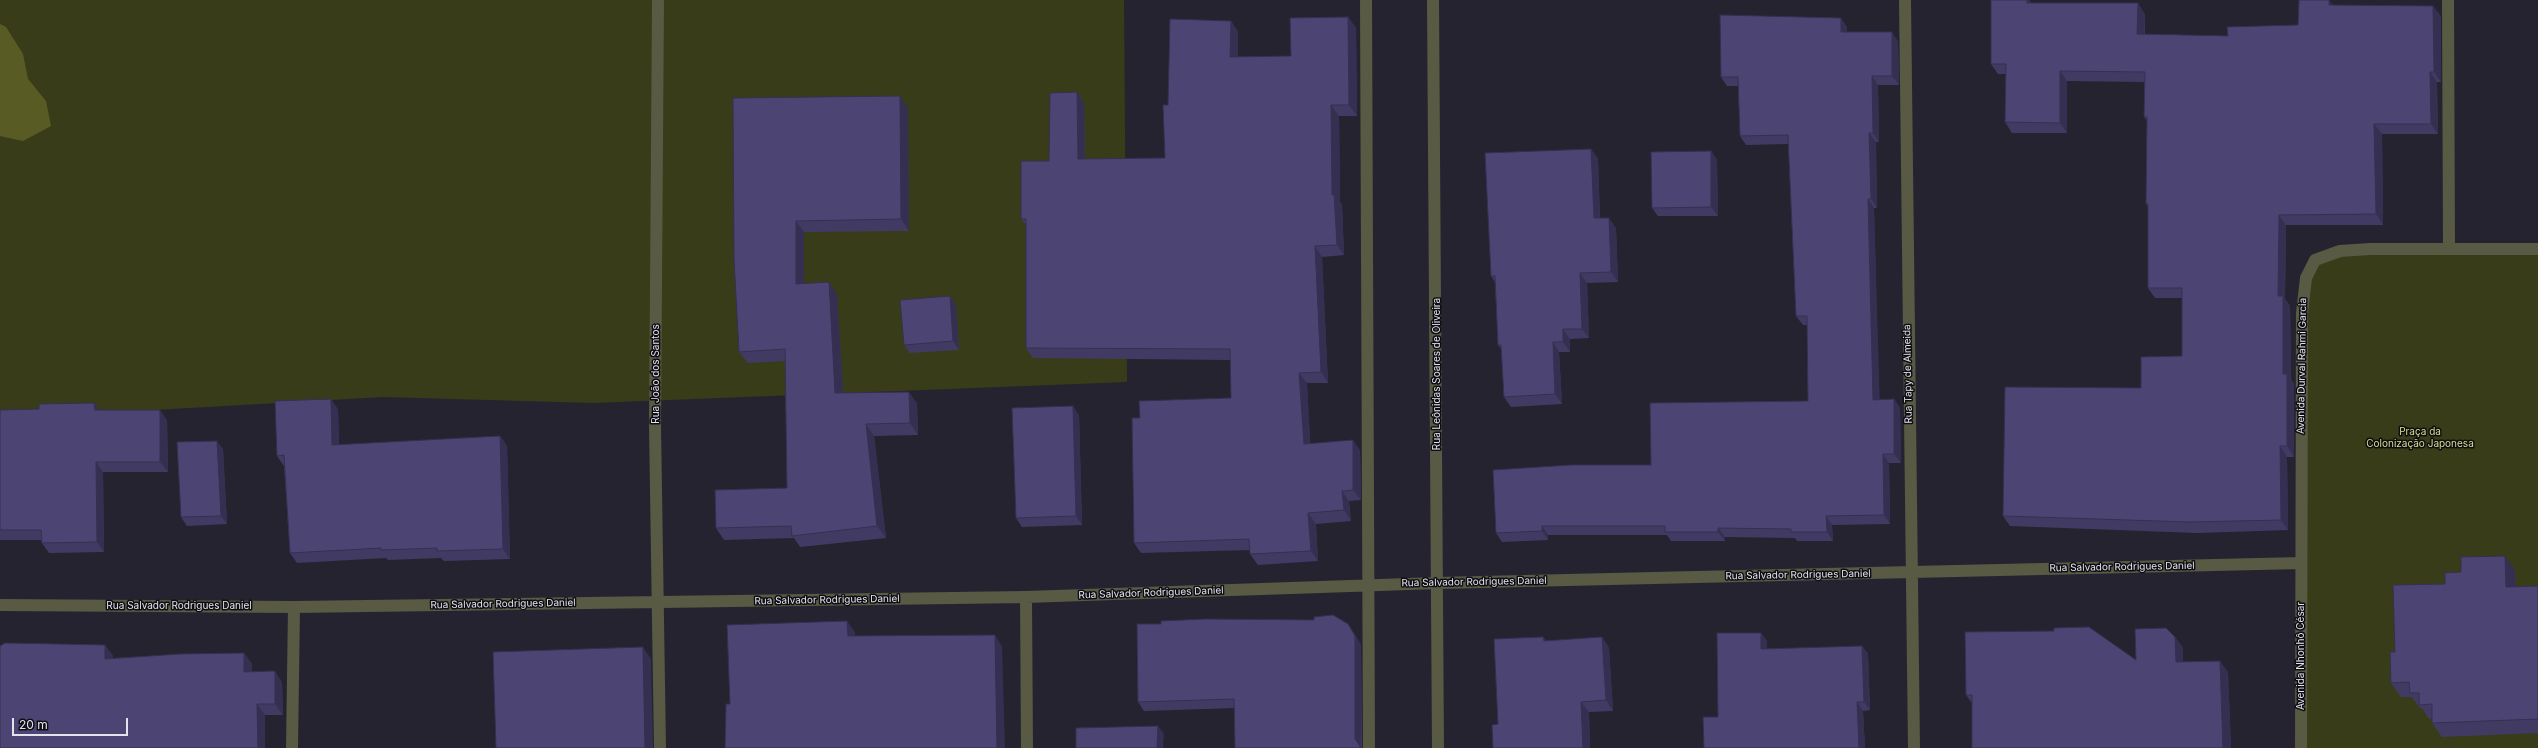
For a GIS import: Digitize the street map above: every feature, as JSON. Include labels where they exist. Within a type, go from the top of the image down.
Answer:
[{"type":"street","name":"Rua João dos Santos","points":[[658,0],[655,426],[659,602],[660,748]]},
{"type":"street","points":[[1366,0],[1369,748]]},
{"type":"street","name":"Rua Leônidas Soares de Oliveira","points":[[1434,0],[1438,748]]},
{"type":"street","name":"Rua Tapy de Almeida","points":[[1904,0],[1910,572],[1914,748]]},
{"type":"street","points":[[2448,0],[2450,248]]},
{"type":"street","name":"Avenida Durval Rahmi Garcia","points":[[2301,563],[2302,298],[2306,278],[2315,260],[2340,251],[2450,248],[2538,249]]},
{"type":"street","name":"Rua Salvador Rodrigues Daniel","points":[[0,605],[294,607],[1026,597],[1438,583],[2301,563]]},
{"type":"street","name":"Avenida Nhonhô César","points":[[2301,563],[2301,748]]},
{"type":"street","points":[[1026,597],[1027,748]]},
{"type":"street","points":[[292,748],[294,607]]},
{"type":"green space","points":[[0,0],[1124,0],[1127,382],[593,403],[384,397],[101,413],[0,414]]},
{"type":"green space","points":[[0,24],[6,27],[23,54],[28,79],[46,101],[51,126],[23,141],[0,136]]},
{"type":"green space","name":"Praça da Colonização Japonesa","points":[[2389,249],[2538,253],[2538,748],[2301,748],[2302,313],[2315,260]]},
{"type":"building","points":[[1991,0],[2027,0],[2027,3],[2138,3],[2137,34],[2228,36],[2227,27],[2298,25],[2299,0],[2329,0],[2329,5],[2433,6],[2434,72],[2430,72],[2431,124],[2374,124],[2376,214],[2279,215],[2278,296],[2283,296],[2283,374],[2287,374],[2287,446],[2280,446],[2281,520],[2190,522],[2003,516],[2005,387],[2141,388],[2141,357],[2182,356],[2182,288],[2148,288],[2148,204],[2146,204],[2147,117],[2144,117],[2145,72],[2060,71],[2060,123],[2005,122],[2006,64],[1991,64]]},
{"type":"building","points":[[1720,15],[1841,18],[1841,32],[1892,32],[1892,76],[1872,76],[1873,133],[1869,133],[1871,199],[1868,199],[1873,400],[1894,399],[1894,454],[1883,454],[1884,515],[1826,516],[1827,532],[1791,532],[1791,529],[1718,528],[1718,532],[1665,532],[1665,526],[1542,526],[1542,531],[1496,533],[1493,470],[1571,465],[1651,465],[1650,403],[1808,401],[1807,316],[1796,316],[1788,135],[1740,136],[1738,77],[1721,77]]},
{"type":"building","points":[[1348,17],[1349,105],[1331,105],[1332,195],[1334,194],[1337,245],[1315,246],[1321,372],[1299,373],[1304,444],[1353,440],[1353,490],[1342,491],[1344,510],[1308,513],[1311,551],[1250,554],[1249,539],[1134,543],[1132,418],[1140,418],[1139,401],[1231,398],[1230,349],[1026,348],[1026,219],[1021,219],[1021,161],[1049,161],[1050,93],[1077,92],[1078,159],[1165,158],[1163,105],[1168,105],[1170,19],[1231,21],[1230,57],[1291,56],[1290,18]]},
{"type":"building","points":[[900,96],[901,219],[796,221],[796,284],[829,282],[835,393],[909,392],[910,423],[866,424],[877,526],[792,536],[791,526],[716,528],[715,490],[787,488],[785,349],[739,352],[734,259],[733,98]]},
{"type":"building","points":[[1591,149],[1594,218],[1609,218],[1611,272],[1580,273],[1582,329],[1563,329],[1563,342],[1553,342],[1555,394],[1504,397],[1501,345],[1498,345],[1495,276],[1491,276],[1485,153]]},
{"type":"building","points":[[1711,151],[1711,207],[1652,208],[1651,152]]},
{"type":"building","points":[[950,296],[953,341],[904,345],[900,300]]},
{"type":"building","points":[[331,399],[332,445],[500,436],[503,549],[437,551],[437,548],[381,550],[381,548],[290,553],[284,455],[277,456],[275,401]]},
{"type":"building","points":[[94,403],[95,410],[160,410],[160,462],[96,462],[97,542],[42,543],[41,530],[0,530],[0,410],[39,409],[39,404]]},
{"type":"building","points":[[1073,406],[1076,516],[1016,518],[1012,408]]},
{"type":"building","points":[[217,441],[221,516],[181,517],[177,442]]},
{"type":"building","points":[[2505,556],[2506,587],[2538,586],[2538,719],[2432,723],[2432,704],[2419,705],[2419,693],[2410,693],[2409,682],[2391,683],[2390,652],[2395,652],[2393,585],[2445,584],[2445,573],[2461,572],[2461,557]]},
{"type":"building","points":[[1333,615],[1348,624],[1355,636],[1355,739],[1360,748],[1235,748],[1234,699],[1138,702],[1137,624],[1161,624],[1161,621],[1206,619],[1314,620],[1314,617]]},
{"type":"building","points":[[847,621],[848,636],[995,635],[997,748],[725,748],[726,704],[730,704],[727,625]]},
{"type":"building","points":[[2089,627],[2136,660],[2135,629],[2166,628],[2175,637],[2176,662],[2220,661],[2223,748],[1972,748],[1972,695],[1966,695],[1965,632],[2054,631],[2054,628]]},
{"type":"building","points":[[1717,633],[1761,633],[1761,649],[1862,646],[1864,702],[1857,702],[1859,748],[1704,748],[1703,717],[1718,717]]},
{"type":"building","points":[[1543,637],[1544,641],[1602,637],[1606,700],[1581,702],[1583,748],[1493,748],[1492,725],[1498,724],[1494,639]]},
{"type":"building","points":[[5,643],[105,645],[105,659],[180,654],[244,653],[244,672],[275,671],[275,704],[257,704],[258,748],[0,748],[0,646]]},
{"type":"building","points":[[643,647],[645,748],[496,748],[493,652]]},
{"type":"building","points":[[1158,726],[1157,748],[1076,748],[1076,728]]}]
